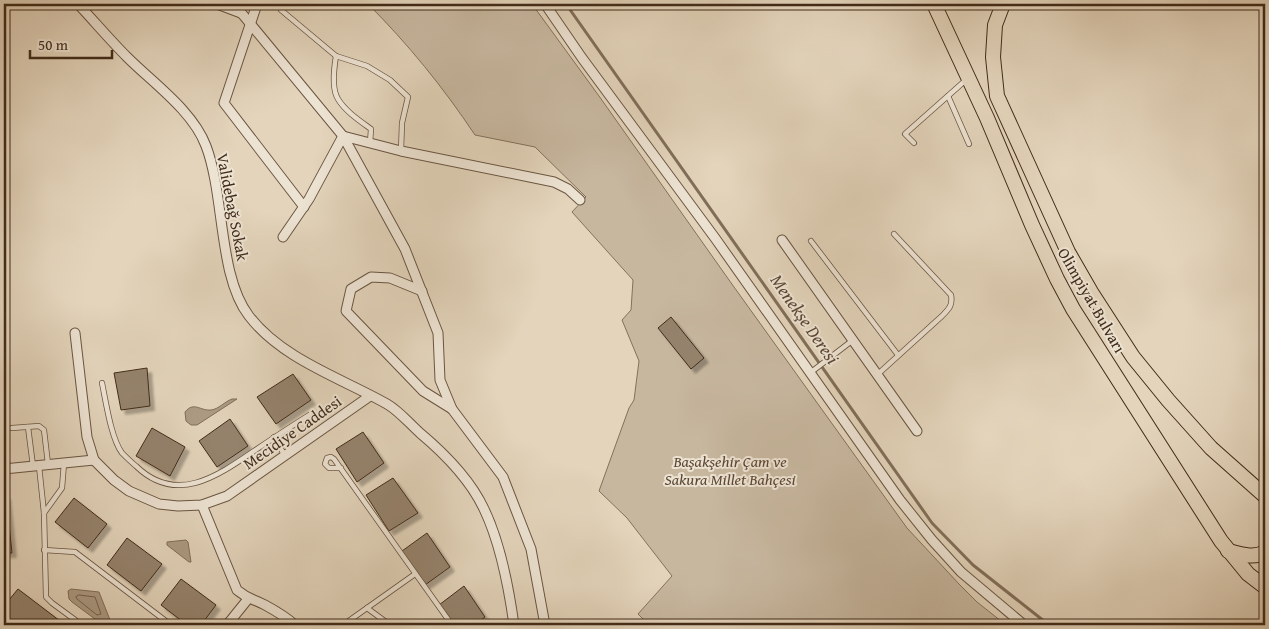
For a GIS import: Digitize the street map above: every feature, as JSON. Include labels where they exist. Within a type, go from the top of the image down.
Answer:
[{"type":"main road","name":"Olimpiyat Bulvarı","points":[[934,4],[987,118],[1042,248],[1073,309],[1228,551],[1248,574],[1265,588]]},
{"type":"main road","points":[[1003,4],[994,33],[993,57],[997,96],[1068,252],[1091,292],[1134,357],[1168,400],[1212,448],[1265,496]]},
{"type":"main road","points":[[1228,551],[1244,556],[1260,556],[1265,552]]},
{"type":"street","name":"Validebağ Sokak","points":[[78,4],[126,56],[178,106],[196,127],[206,144],[215,171],[229,264],[236,294],[248,315],[263,332],[304,361],[370,396]]},
{"type":"street","points":[[217,4],[242,13]]},
{"type":"street","points":[[234,4],[343,136],[405,249],[438,333],[440,380],[452,409],[503,477],[531,550],[545,625]]},
{"type":"street","points":[[258,4],[224,103],[304,207]]},
{"type":"street","points":[[545,4],[582,58],[715,238],[900,500],[932,540],[962,572],[1024,625]]},
{"type":"street","points":[[343,136],[401,151],[554,182],[568,189],[580,200]]},
{"type":"street","points":[[284,237],[304,207],[343,136]]},
{"type":"street","points":[[782,240],[854,339],[917,431]]},
{"type":"street","points":[[422,291],[390,278],[371,277],[351,288],[346,311],[423,391],[452,409]]},
{"type":"street","name":"Mecidiye Caddesi","points":[[75,333],[86,437],[94,460],[114,480],[140,497],[159,504],[202,506],[227,496],[370,396]]},
{"type":"street","points":[[370,396],[388,405],[431,442],[462,474],[480,501],[487,515],[502,563],[514,625]]},
{"type":"street","points":[[4,469],[94,460]]},
{"type":"street","points":[[202,506],[237,590],[248,599],[264,604],[283,615],[295,625]]},
{"type":"street","points":[[227,625],[248,599]]},
{"type":"lane","points":[[281,10],[336,56],[367,66],[390,80],[408,97],[402,124],[401,151]]},
{"type":"lane","points":[[336,56],[333,74],[337,98],[357,119],[371,129],[370,143]]},
{"type":"lane","points":[[914,143],[905,134],[968,78]]},
{"type":"lane","points":[[948,96],[969,144]]},
{"type":"lane","points":[[878,374],[942,316],[949,309],[952,301],[951,295],[894,234]]},
{"type":"lane","points":[[811,241],[898,355]]},
{"type":"lane","points":[[810,373],[854,339]]},
{"type":"lane","points":[[102,384],[110,421],[122,452],[143,473],[156,481],[170,486],[196,484],[223,472],[312,414]]},
{"type":"lane","points":[[12,428],[39,426],[44,430],[40,465],[44,513],[46,597],[82,625]]},
{"type":"lane","points":[[28,427],[40,465]]},
{"type":"lane","points":[[274,437],[285,456]]},
{"type":"lane","points":[[44,513],[62,488],[64,463]]},
{"type":"lane","points":[[340,468],[452,625]]},
{"type":"lane","points":[[44,550],[75,552],[171,625]]},
{"type":"lane","points":[[343,625],[415,574]]},
{"type":"lane","points":[[367,608],[390,625]]},
{"type":"green space","name":"Başakşehir Çam ve Sakura Millet Bahçesi","points":[[368,4],[532,4],[907,528],[977,602],[1006,625],[649,625],[638,614],[672,576],[627,518],[599,491],[629,408],[634,400],[639,361],[622,320],[631,310],[633,280],[572,212],[586,197],[535,147],[475,135],[424,66]]},
{"type":"water","points":[[232,399],[237,399],[197,425],[191,425],[186,421],[185,412],[191,407],[211,410]]},
{"type":"water","points":[[186,540],[188,542],[191,562],[167,545],[167,542]]},
{"type":"water","points":[[71,589],[99,592],[112,625],[103,625],[72,602],[69,599],[68,591]]},
{"type":"building","points":[[671,317],[704,358],[691,369],[658,328]]},
{"type":"building","points":[[147,368],[150,406],[121,410],[114,373]]},
{"type":"building","points":[[293,374],[311,400],[276,424],[257,397]]},
{"type":"building","points":[[230,419],[248,446],[217,467],[199,441]]},
{"type":"building","points":[[152,428],[185,447],[170,476],[136,456]]},
{"type":"building","points":[[363,432],[384,463],[357,482],[336,449]]},
{"type":"building","points":[[393,478],[418,513],[389,531],[366,495]]},
{"type":"building","points":[[4,495],[6,495],[12,553],[4,553]]},
{"type":"building","points":[[74,498],[107,524],[88,548],[55,522]]},
{"type":"building","points":[[427,533],[450,567],[425,585],[402,551]]},
{"type":"building","points":[[127,538],[162,564],[141,591],[107,565]]},
{"type":"building","points":[[181,579],[216,605],[201,625],[187,625],[161,605]]},
{"type":"building","points":[[464,586],[485,617],[475,625],[454,625],[439,605]]},
{"type":"building","points":[[18,589],[64,624],[4,625],[4,606]]},
{"type":"waterway","name":"Menekşe Deresi","points":[[566,4],[932,523],[973,565],[1049,625]]}]
